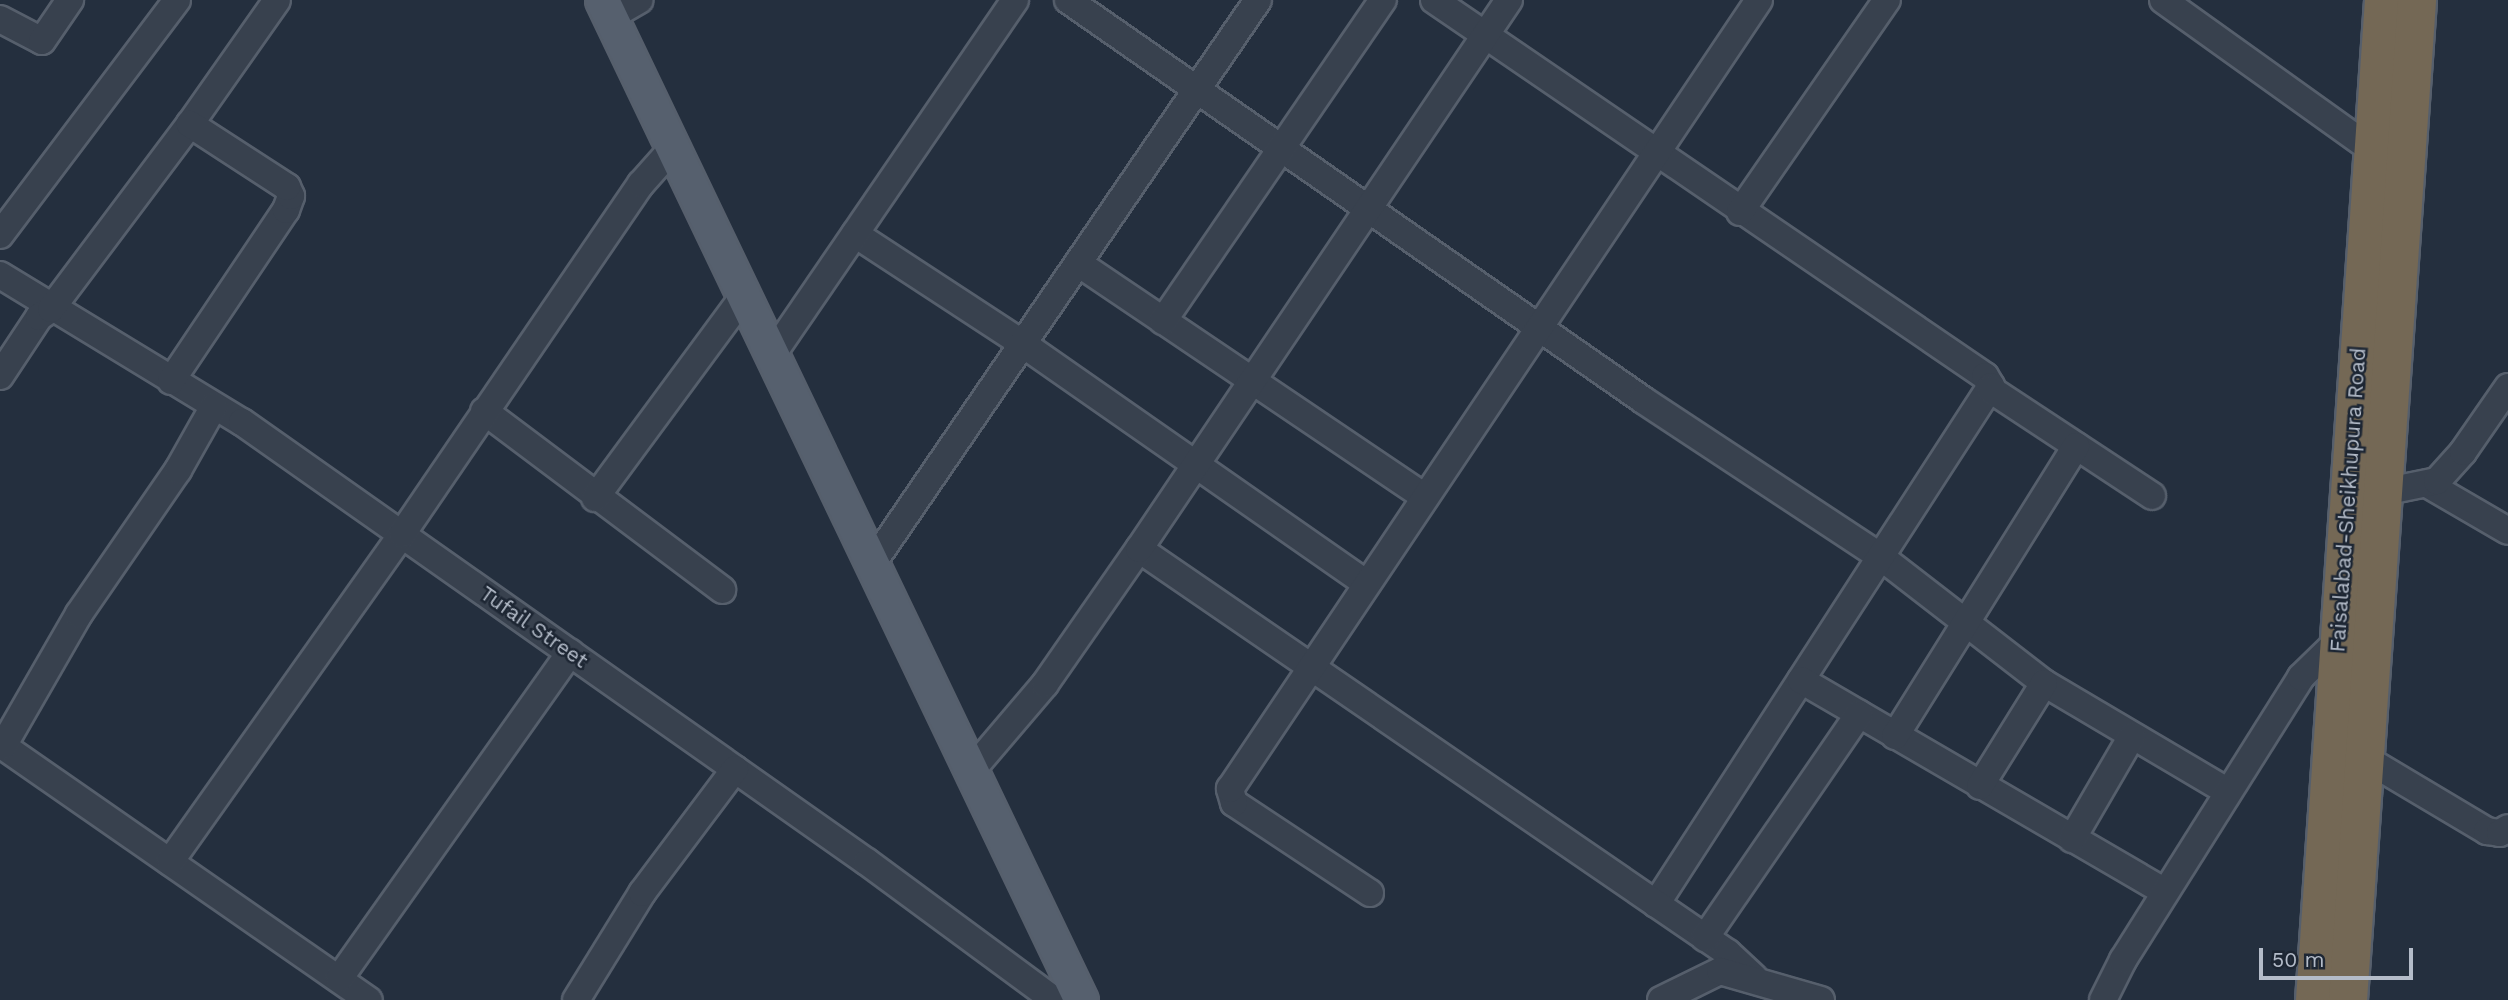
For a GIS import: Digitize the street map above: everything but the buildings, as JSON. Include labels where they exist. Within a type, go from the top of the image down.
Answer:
[{"type":"highway","name":"Faisalabad-Sheikhupura Road","points":[[2348,1000],[2383,492],[2388,150],[2384,0]]},
{"type":"highway","name":"Faisalabad-Sheikhupura Road","points":[[2315,1000],[2339,640],[2388,150],[2417,0]]},
{"type":"main road","points":[[607,8],[1081,1000]]},
{"type":"street","points":[[0,19],[42,41],[70,0]]},
{"type":"street","points":[[0,235],[177,0]]},
{"type":"street","points":[[607,8],[640,0]]},
{"type":"street","points":[[772,355],[1015,0]]},
{"type":"street","points":[[1068,0],[1538,326],[1881,557],[1969,622],[2044,683],[2228,792]]},
{"type":"street","points":[[872,564],[1258,0]]},
{"type":"street","points":[[1163,321],[1383,0]]},
{"type":"street","points":[[1434,0],[1655,154],[1985,376],[1990,389],[2152,496]]},
{"type":"street","points":[[971,771],[1045,684],[1509,0]]},
{"type":"street","points":[[1370,893],[1229,795],[1365,583],[1759,0]]},
{"type":"street","points":[[1740,212],[1887,0]]},
{"type":"street","points":[[2163,0],[2388,150]]},
{"type":"street","points":[[0,376],[39,317],[51,309],[190,124],[271,2]]},
{"type":"street","points":[[171,381],[286,210],[291,196],[287,187],[190,124]]},
{"type":"street","points":[[170,862],[402,534],[641,184],[673,148]]},
{"type":"street","points":[[855,234],[1023,344],[1365,583]]},
{"type":"street","points":[[1078,263],[1424,496]]},
{"type":"street","name":"Tufail Street","points":[[0,275],[51,309],[214,406],[402,534],[736,769],[1054,1000]]},
{"type":"street","points":[[595,498],[744,296]]},
{"type":"street","points":[[2383,492],[2429,485],[2463,452],[2508,387]]},
{"type":"street","points":[[1656,904],[1990,389]]},
{"type":"street","points":[[214,406],[178,470],[79,614],[1,745],[356,993],[570,653]]},
{"type":"street","points":[[484,411],[595,498],[722,590]]},
{"type":"street","points":[[1895,736],[1969,622],[2076,446]]},
{"type":"street","points":[[2429,485],[2508,531]]},
{"type":"street","points":[[1139,549],[1705,938],[1754,977]]},
{"type":"street","points":[[2103,1000],[2165,892],[2301,677],[2339,640]]},
{"type":"street","points":[[1801,680],[2165,892]]},
{"type":"street","points":[[1980,786],[2044,683]]},
{"type":"street","points":[[1705,938],[1859,715]]},
{"type":"street","points":[[2073,839],[2132,736]]},
{"type":"street","points":[[2365,759],[2487,831],[2500,833],[2508,828]]},
{"type":"street","points":[[576,1000],[642,894],[736,769]]},
{"type":"street","points":[[1667,999],[1709,973],[1733,971],[1821,1000]]}]
